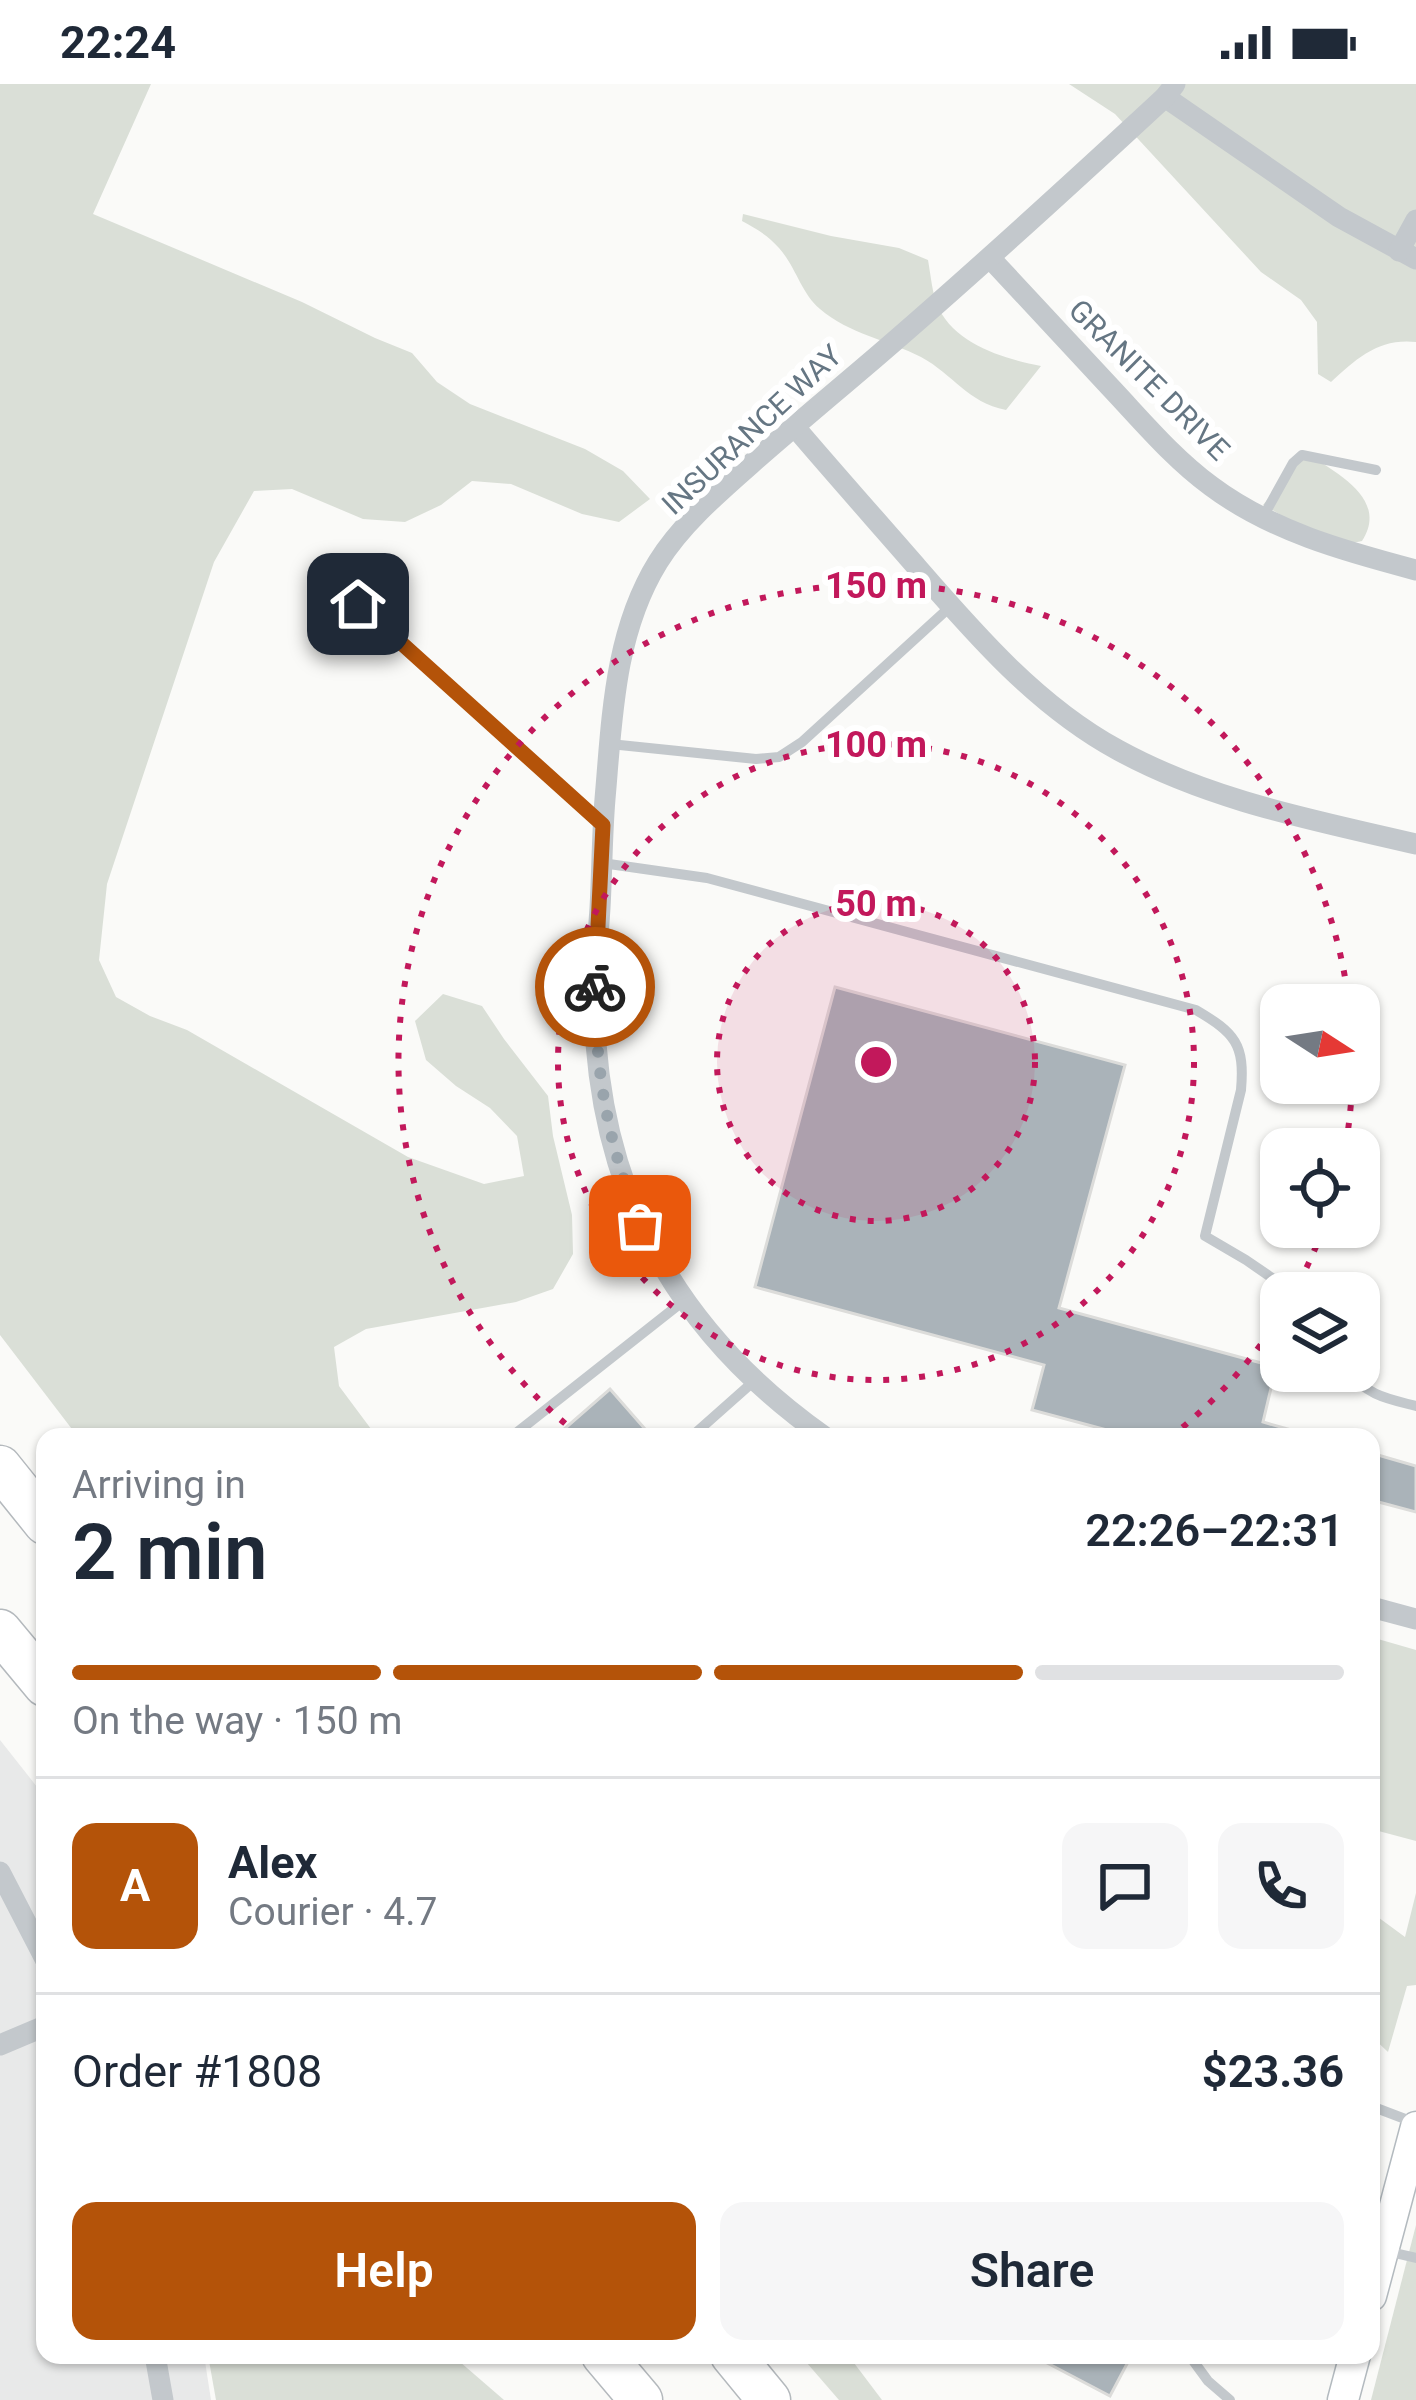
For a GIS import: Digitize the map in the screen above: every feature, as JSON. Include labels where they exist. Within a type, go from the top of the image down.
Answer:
[{"type":"highway","points":[[0,1467],[36,1512]]},
{"type":"highway","points":[[0,1631],[36,1674]]},
{"type":"highway","points":[[611,2364],[641,2400]]},
{"type":"highway","points":[[739,2364],[769,2400]]},
{"type":"main road","points":[[1380,2262],[1405,2210],[1416,2125]]},
{"type":"main road","points":[[1343,2400],[1353,2364]]},
{"type":"street","points":[[1170,90],[1340,217],[1408,255],[1416,220]]},
{"type":"street","name":"INSURANCE WAY","points":[[812,1428],[753,1382],[686,1299],[640,1226],[618,1167],[603,1102],[595,982],[603,825],[614,697],[628,626],[658,562],[707,503],[991,259],[1170,90]]},
{"type":"street","name":"GRANITE DRIVE","points":[[991,259],[1169,451],[1211,486],[1263,517],[1347,552],[1416,570]]},
{"type":"street","points":[[794,427],[992,651],[1049,703],[1118,750],[1237,801],[1416,844]]},
{"type":"street","points":[[1380,1609],[1416,1619]]},
{"type":"street","points":[[0,1872],[36,1942]]},
{"type":"street","points":[[0,2044],[36,2030]]},
{"type":"street","points":[[157,2364],[163,2400]]},
{"type":"lane","points":[[1263,517],[1302,455],[1376,470]]},
{"type":"lane","points":[[358,604],[603,825]]},
{"type":"lane","points":[[610,744],[756,760],[779,757],[802,742],[951,606]]},
{"type":"lane","points":[[602,863],[707,878],[1196,1010],[1222,1025],[1240,1045],[1243,1069],[1205,1237],[1264,1272]]},
{"type":"lane","points":[[523,1428],[686,1299]]},
{"type":"lane","points":[[701,1428],[753,1382]]},
{"type":"lane","points":[[1370,1392],[1416,1406]]},
{"type":"lane","points":[[1380,2110],[1416,2125]]},
{"type":"lane","points":[[1383,2250],[1416,2258]]},
{"type":"lane","points":[[1196,2364],[1230,2400]]},
{"type":"shaded area","points":[[0,84],[151,84],[93,214],[412,353],[437,382],[470,404],[585,449],[623,471],[650,499],[619,522],[582,514],[511,484],[472,481],[441,505],[405,522],[363,519],[292,489],[254,491],[214,562],[107,884],[99,960],[116,997],[187,1030],[408,1157],[484,1184],[524,1176],[517,1136],[490,1108],[426,1060],[415,1021],[443,994],[482,1006],[548,1096],[572,1215],[573,1254],[553,1289],[516,1302],[366,1329],[334,1347],[339,1386],[370,1428],[71,1428],[0,1335]]},
{"type":"shaded area","points":[[1069,84],[1416,84],[1416,342],[1380,347],[1331,382],[1318,374],[1317,322],[1301,300],[1261,272],[1115,114]]},
{"type":"shaded area","points":[[743,214],[899,248],[928,260],[937,304],[957,332],[998,354],[1041,366],[1006,410],[981,401],[921,357],[831,318],[808,295],[779,248],[742,221]]},
{"type":"shaded area","points":[[1306,453],[1344,479],[1364,500],[1369,526],[1362,541],[1323,538],[1263,505]]},
{"type":"shaded area","points":[[1380,1640],[1416,1650],[1416,1841],[1380,1831]]},
{"type":"shaded area","points":[[0,1740],[36,1786],[36,2364],[205,2364],[211,2400],[0,2400]]},
{"type":"shaded area","points":[[1416,1893],[1416,1985],[1407,1986],[1388,2052],[1380,2044],[1380,1919],[1405,1937]]},
{"type":"shaded area","points":[[1416,2225],[1416,2400],[1371,2400]]},
{"type":"shaded area","points":[[210,2364],[462,2364],[504,2400],[216,2400]]},
{"type":"shaded area","points":[[808,2364],[855,2364],[882,2400],[839,2400]]},
{"type":"building","points":[[835,987],[1125,1065],[1059,1308],[1260,1363],[1260,1392],[1270,1392],[1263,1422],[1284,1428],[1099,1428],[1032,1410],[1044,1365],[755,1287]]},
{"type":"building","points":[[610,1389],[644,1428],[565,1428]]},
{"type":"building","points":[[1380,1456],[1416,1466],[1416,1512],[1380,1502]]},
{"type":"building","points":[[1049,2364],[1127,2364],[1110,2396]]},
{"type":"way so far","points":[[595,987],[603,1102],[618,1167],[640,1226]]},
{"type":"route","points":[[358,604],[603,825],[595,987]]}]
